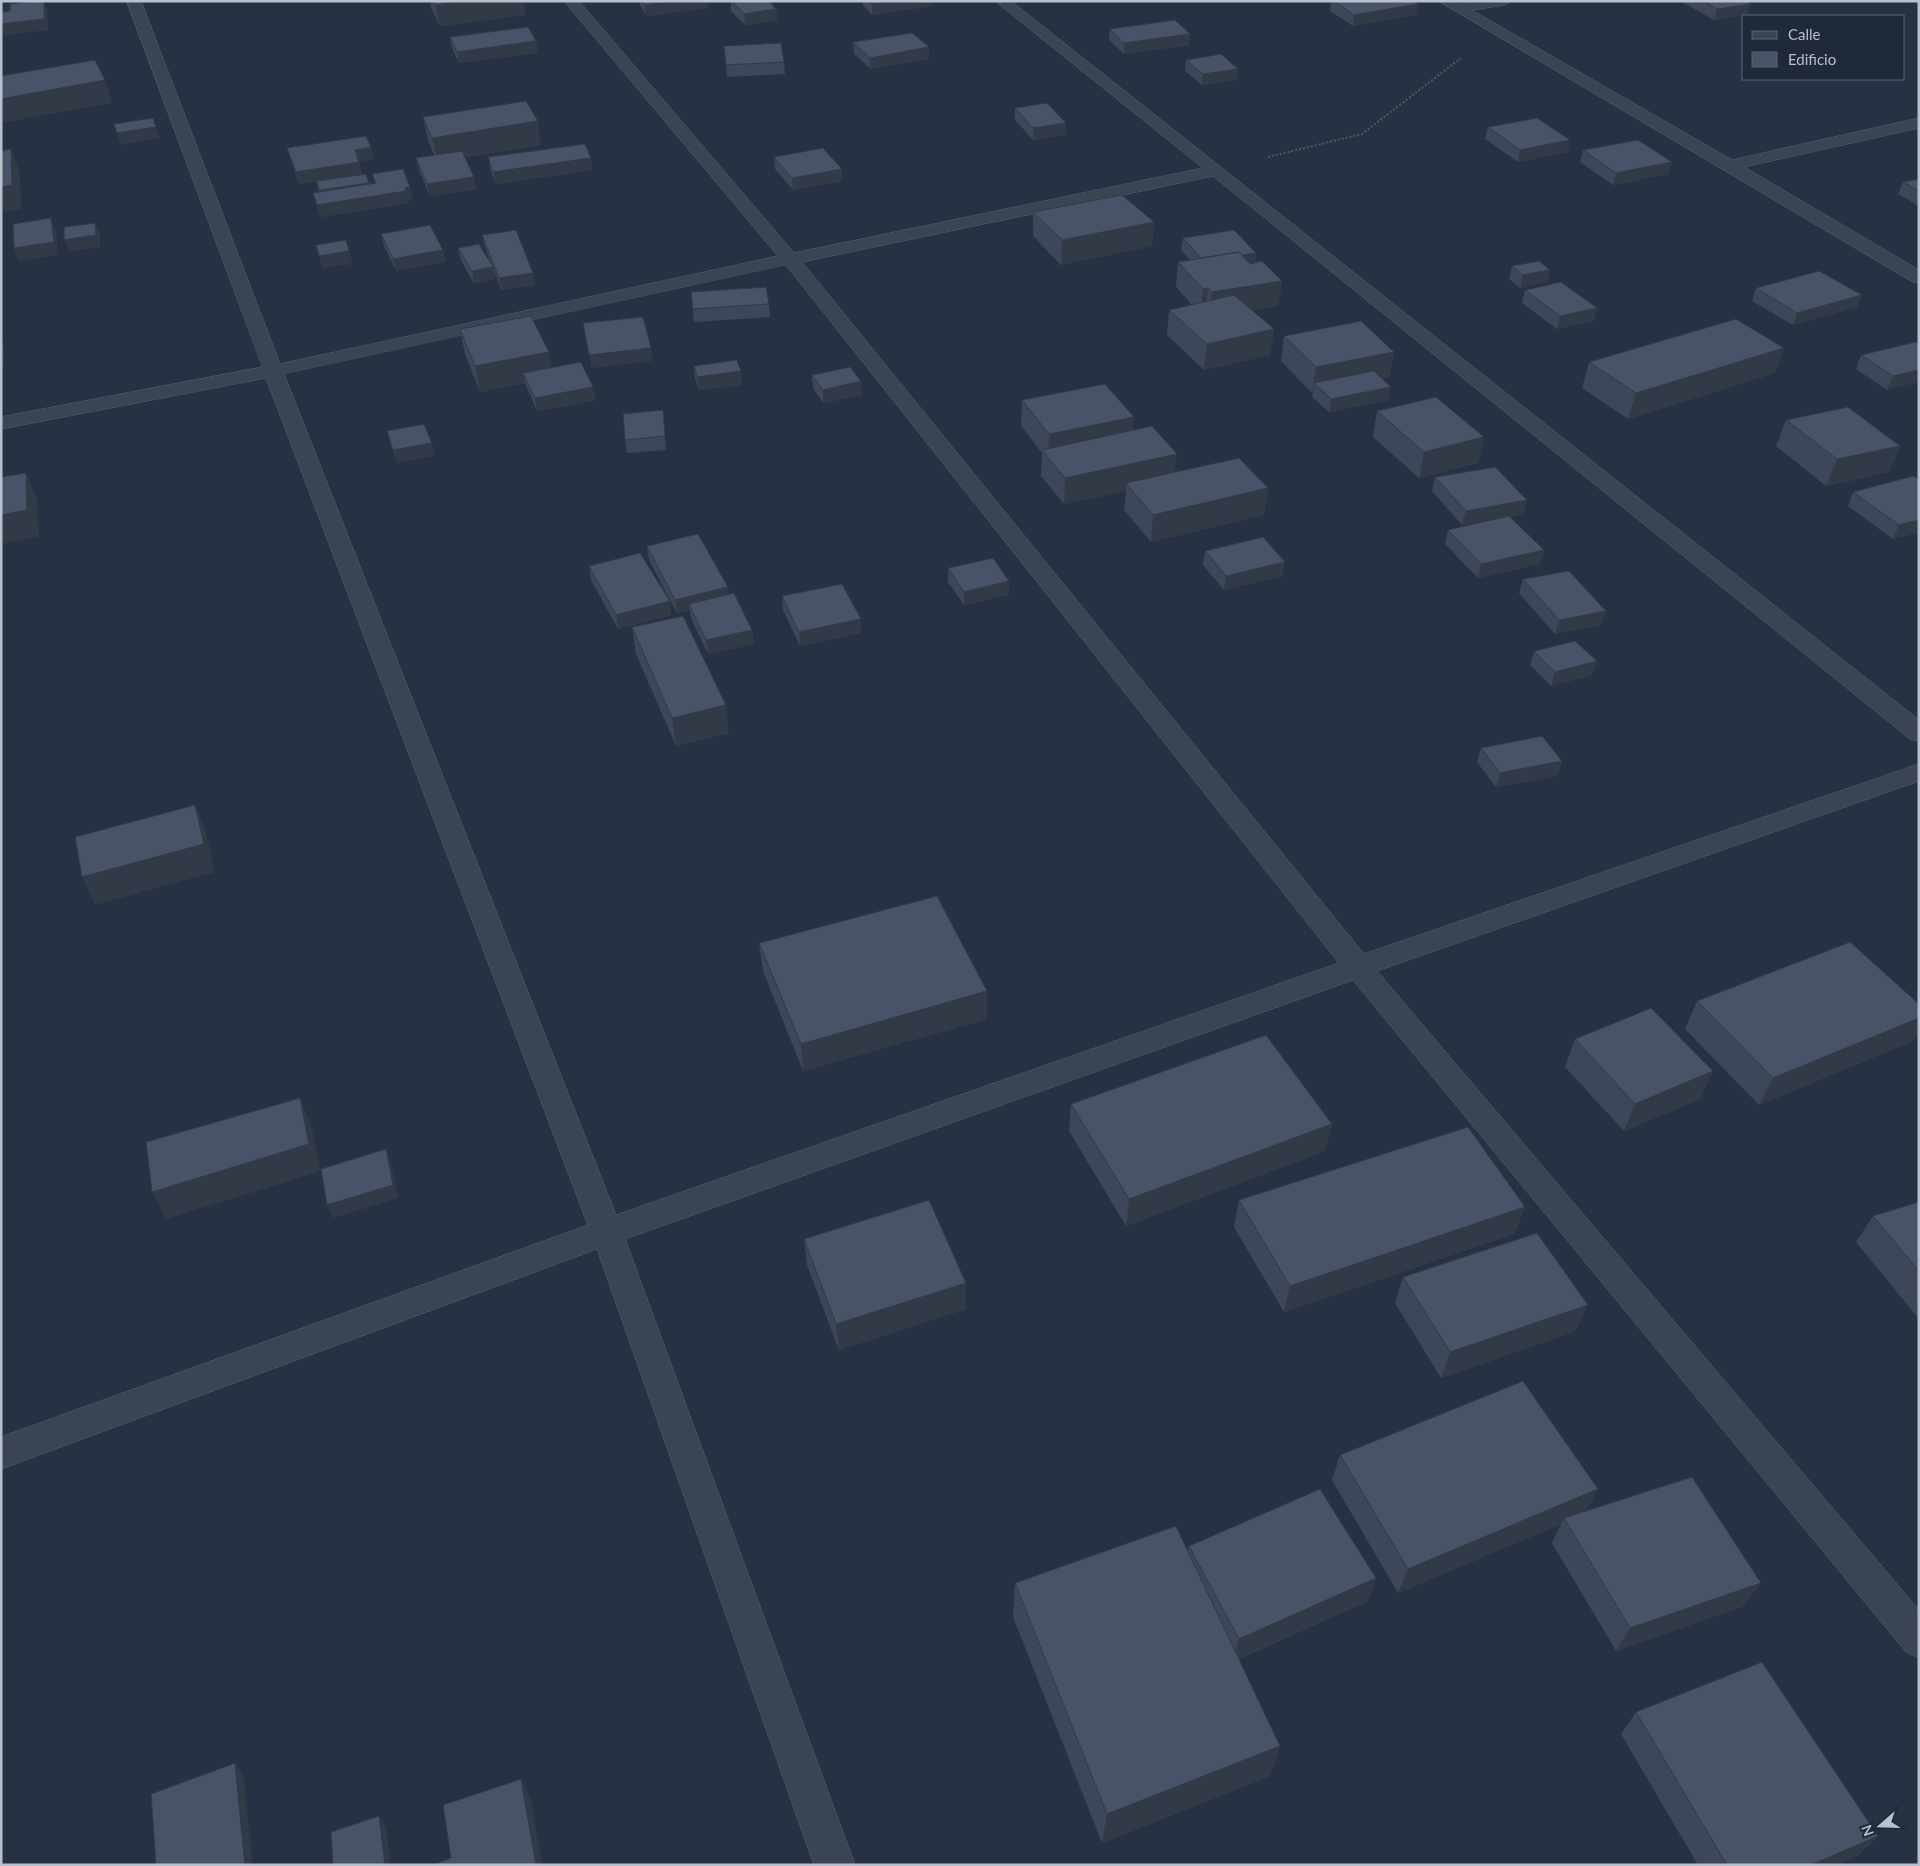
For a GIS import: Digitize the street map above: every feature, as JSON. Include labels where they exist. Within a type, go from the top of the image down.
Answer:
[{"type":"street","points":[[134,1],[273,371],[607,1232],[835,1865]]},
{"type":"street","points":[[571,1],[790,259],[1358,967],[1919,1639]]},
{"type":"street","points":[[1002,1],[1919,733]]},
{"type":"street","points":[[1453,5],[1505,1]]},
{"type":"street","points":[[1453,5],[1730,165],[1919,278]]},
{"type":"street","points":[[1730,165],[1919,123]]},
{"type":"street","points":[[1,423],[273,371],[790,259],[1216,170]]},
{"type":"street","points":[[1,1453],[607,1232],[1358,967],[1919,772]]},
{"type":"path","points":[[1216,170],[1362,134],[1458,59],[1516,40]]},
{"type":"building","points":[[44,1],[44,19],[1,24],[1,12],[10,11],[10,4]]},
{"type":"building","points":[[434,1],[461,1],[435,5]]},
{"type":"building","points":[[642,1],[676,1],[644,5]]},
{"type":"building","points":[[732,1],[769,1],[776,9],[744,14]]},
{"type":"building","points":[[869,1],[890,1],[872,4]]},
{"type":"building","points":[[1334,1],[1414,1],[1418,4],[1354,15]]},
{"type":"building","points":[[1704,1],[1746,1],[1751,4],[1717,9]]},
{"type":"building","points":[[1175,20],[1190,34],[1124,43],[1110,29]]},
{"type":"building","points":[[528,27],[536,41],[457,52],[450,37]]},
{"type":"building","points":[[912,33],[929,47],[870,58],[853,42]]},
{"type":"building","points":[[781,43],[784,62],[726,65],[724,46]]},
{"type":"building","points":[[1221,54],[1238,69],[1203,74],[1186,60]]},
{"type":"building","points":[[95,60],[105,80],[1,99],[1,76]]},
{"type":"building","points":[[526,101],[538,121],[432,138],[423,117]]},
{"type":"building","points":[[1047,103],[1066,123],[1033,128],[1015,108]]},
{"type":"building","points":[[153,118],[156,127],[117,133],[114,124]]},
{"type":"building","points":[[1537,118],[1570,140],[1520,150],[1488,127]]},
{"type":"building","points":[[366,136],[371,147],[355,150],[359,162],[296,172],[287,148]]},
{"type":"building","points":[[1638,140],[1672,162],[1616,173],[1583,150]]},
{"type":"building","points":[[585,144],[591,158],[493,172],[488,157]]},
{"type":"building","points":[[823,148],[842,169],[792,178],[774,157]]},
{"type":"building","points":[[11,149],[12,185],[1,187],[1,151]]},
{"type":"building","points":[[462,151],[474,177],[427,184],[416,158]]},
{"type":"building","points":[[403,169],[410,187],[405,188],[406,191],[317,205],[313,193],[376,183],[372,174]]},
{"type":"building","points":[[366,174],[369,183],[320,190],[316,181]]},
{"type":"building","points":[[1919,179],[1919,191],[1903,182]]},
{"type":"building","points":[[1122,195],[1154,222],[1062,240],[1033,212]]},
{"type":"building","points":[[51,218],[54,242],[14,248],[13,224]]},
{"type":"building","points":[[95,223],[96,235],[64,240],[64,227]]},
{"type":"building","points":[[430,225],[443,250],[393,259],[381,234]]},
{"type":"building","points":[[516,230],[533,273],[499,278],[482,235]]},
{"type":"building","points":[[1234,230],[1256,253],[1242,255],[1239,252],[1201,258],[1183,238]]},
{"type":"building","points":[[346,240],[349,251],[319,256],[316,245]]},
{"type":"building","points":[[479,244],[493,267],[472,271],[458,248]]},
{"type":"building","points":[[1239,252],[1250,264],[1262,261],[1282,281],[1212,292],[1208,288],[1203,289],[1178,262]]},
{"type":"building","points":[[1539,261],[1550,270],[1523,275],[1512,266]]},
{"type":"building","points":[[1819,271],[1862,295],[1797,313],[1756,288]]},
{"type":"building","points":[[1561,282],[1597,308],[1560,316],[1525,290]]},
{"type":"building","points":[[766,287],[769,304],[693,309],[691,292]]},
{"type":"building","points":[[1234,295],[1274,329],[1207,344],[1169,310]]},
{"type":"building","points":[[531,316],[549,352],[475,366],[460,329]]},
{"type":"building","points":[[643,317],[651,348],[589,355],[583,323]]},
{"type":"building","points":[[1736,319],[1784,348],[1636,393],[1589,362]]},
{"type":"building","points":[[1361,321],[1394,352],[1316,367],[1284,336]]},
{"type":"building","points":[[1916,342],[1919,345],[1919,370],[1893,376],[1861,355]]},
{"type":"building","points":[[737,360],[741,371],[697,377],[694,366]]},
{"type":"building","points":[[581,362],[593,387],[535,398],[523,373]]},
{"type":"building","points":[[850,367],[861,381],[823,390],[812,375]]},
{"type":"building","points":[[1374,371],[1391,387],[1331,399],[1314,383]]},
{"type":"building","points":[[1105,384],[1134,417],[1049,434],[1022,400]]},
{"type":"building","points":[[1436,397],[1484,437],[1424,452],[1377,411]]},
{"type":"building","points":[[1848,407],[1900,446],[1837,459],[1786,420]]},
{"type":"building","points":[[663,410],[665,436],[625,440],[623,414]]},
{"type":"building","points":[[424,424],[432,443],[393,450],[387,431]]},
{"type":"building","points":[[1152,426],[1177,454],[1065,478],[1042,450]]},
{"type":"building","points":[[1239,458],[1268,488],[1153,515],[1126,483]]},
{"type":"building","points":[[1495,467],[1527,500],[1466,511],[1435,477]]},
{"type":"building","points":[[26,473],[27,510],[1,515],[1,477]]},
{"type":"building","points":[[1913,476],[1919,479],[1919,520],[1899,525],[1853,492]]},
{"type":"building","points":[[1509,516],[1544,550],[1481,564],[1448,530]]},
{"type":"building","points":[[698,534],[728,587],[675,600],[647,546]]},
{"type":"building","points":[[1263,537],[1285,562],[1226,576],[1205,551]]},
{"type":"building","points":[[640,553],[670,601],[616,615],[589,566]]},
{"type":"building","points":[[993,558],[1009,581],[964,592],[948,568]]},
{"type":"building","points":[[1569,571],[1606,611],[1559,620],[1523,579]]},
{"type":"building","points":[[842,584],[861,619],[799,632],[782,596]]},
{"type":"building","points":[[734,593],[752,630],[706,640],[689,604]]},
{"type":"building","points":[[683,616],[726,705],[672,718],[632,627]]},
{"type":"building","points":[[1575,641],[1597,661],[1555,672],[1534,651]]},
{"type":"building","points":[[1542,736],[1562,761],[1500,773],[1481,748]]},
{"type":"building","points":[[195,805],[204,844],[82,877],[75,837]]},
{"type":"building","points":[[937,896],[987,991],[801,1044],[759,943]]},
{"type":"building","points":[[1850,942],[1919,1004],[1919,1018],[1773,1078],[1697,1001]]},
{"type":"building","points":[[1651,1008],[1713,1071],[1635,1104],[1575,1039]]},
{"type":"building","points":[[1266,1035],[1332,1124],[1129,1199],[1071,1104]]},
{"type":"building","points":[[300,1098],[309,1144],[152,1192],[146,1142]]},
{"type":"building","points":[[1468,1127],[1525,1207],[1290,1286],[1239,1200]]},
{"type":"building","points":[[386,1149],[393,1185],[327,1205],[321,1169]]},
{"type":"building","points":[[929,1200],[966,1283],[836,1324],[804,1239]]},
{"type":"building","points":[[1919,1202],[1919,1271],[1873,1216]]},
{"type":"building","points":[[1537,1233],[1588,1305],[1450,1352],[1403,1277]]},
{"type":"building","points":[[1523,1381],[1598,1489],[1408,1569],[1340,1455]]},
{"type":"building","points":[[1692,1477],[1761,1583],[1630,1628],[1564,1518]]},
{"type":"building","points":[[1320,1489],[1376,1578],[1239,1639],[1189,1546]]},
{"type":"building","points":[[1176,1526],[1280,1746],[1107,1814],[1015,1583]]},
{"type":"building","points":[[1762,1662],[1878,1836],[1811,1865],[1727,1865],[1636,1712]]},
{"type":"building","points":[[235,1763],[245,1865],[156,1865],[151,1794]]},
{"type":"building","points":[[521,1779],[536,1865],[433,1865],[451,1858],[443,1805]]},
{"type":"building","points":[[379,1816],[385,1865],[333,1865],[331,1832]]}]
